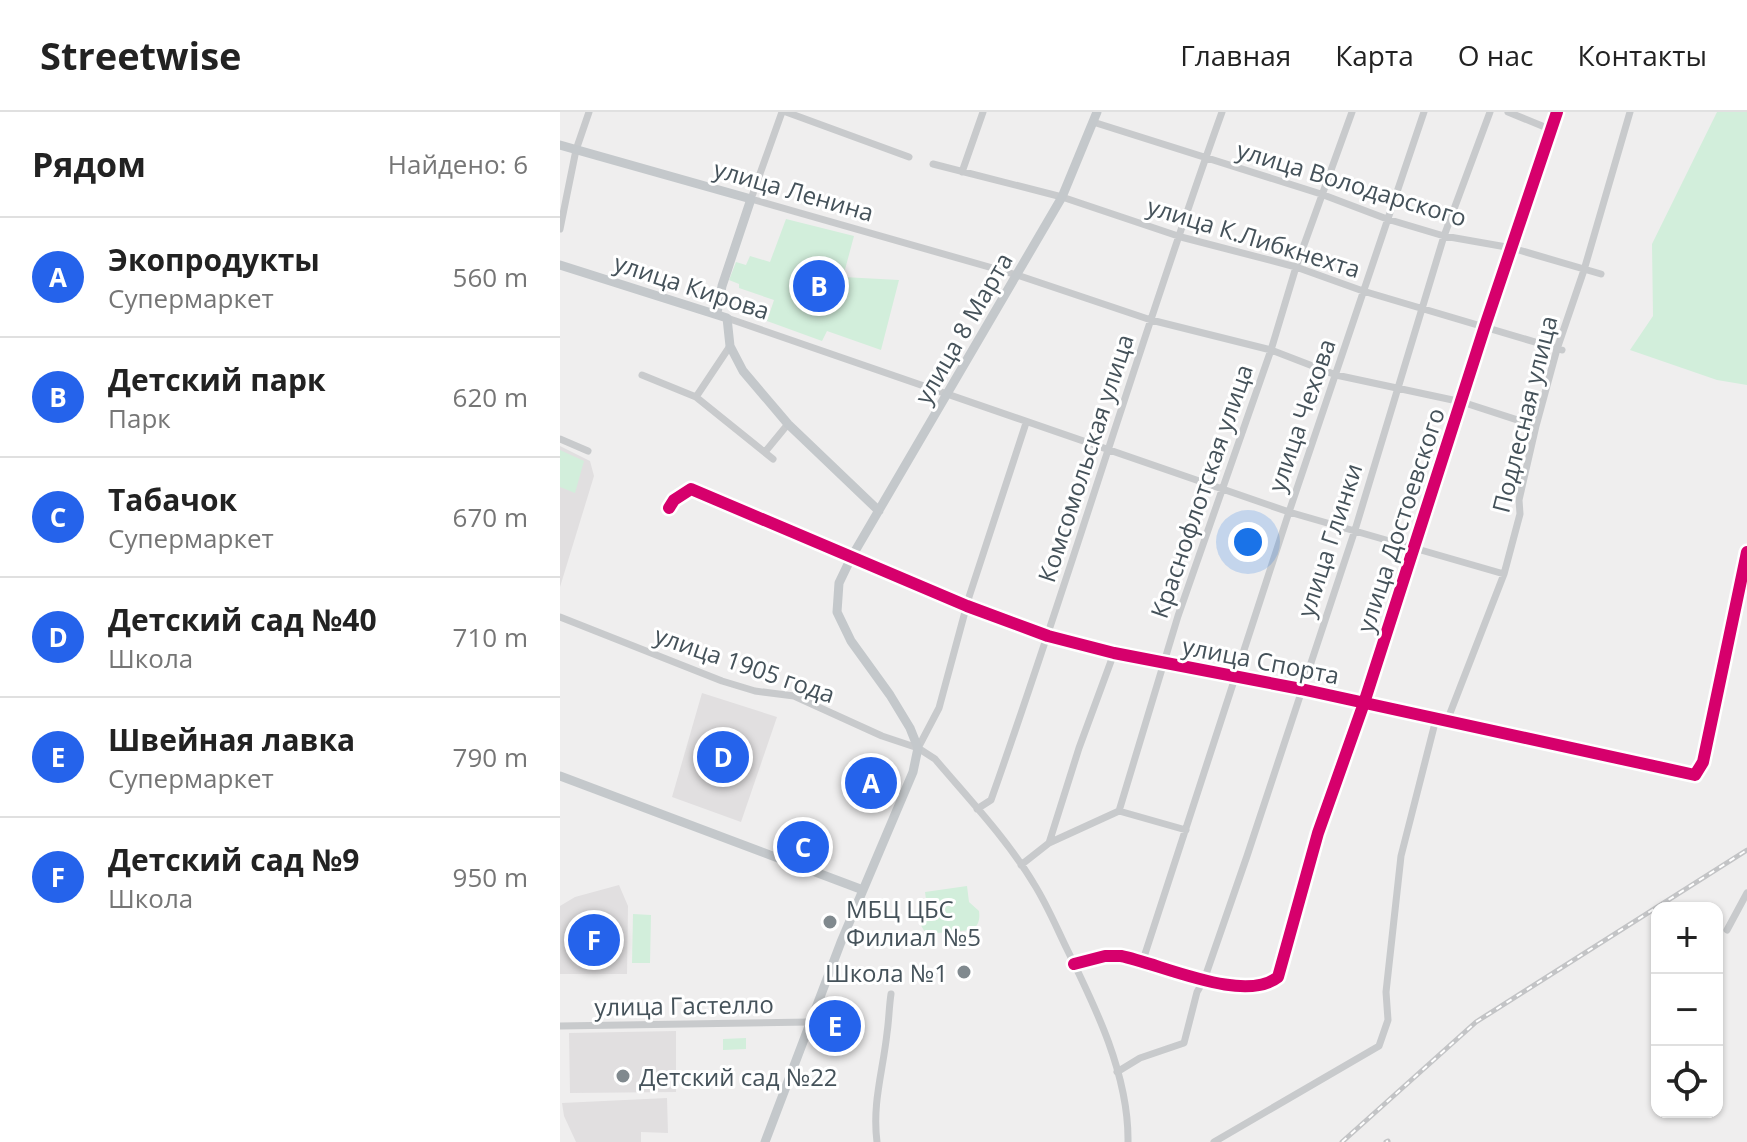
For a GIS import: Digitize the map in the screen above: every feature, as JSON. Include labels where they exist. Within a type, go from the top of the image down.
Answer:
[{"type":"main road","name":"улица 8 Марта","points":[[918,748],[903,714],[851,641],[840,620],[837,592],[851,558],[1062,197],[1095,117]]},
{"type":"main road","name":"улица Ленина","points":[[560,145],[751,199]]},
{"type":"main road","points":[[717,313],[722,286],[751,199]]},
{"type":"main road","name":"улица Кирова","points":[[560,265],[727,318]]},
{"type":"main road","points":[[727,318],[730,346],[743,371],[788,424],[879,511]]},
{"type":"main road","points":[[765,1142],[809,1022],[913,772],[918,748]]},
{"type":"main road","points":[[560,776],[863,890]]},
{"type":"street","points":[[560,229],[576,150],[589,112]]},
{"type":"street","points":[[751,199],[784,112],[909,157]]},
{"type":"street","points":[[962,172],[983,112]]},
{"type":"street","name":"Комсомольская улица","points":[[977,809],[991,800],[1222,112]]},
{"type":"street","name":"Краснофлотская улица","points":[[1119,811],[1178,616],[1271,350],[1321,194],[1352,112]]},
{"type":"street","name":"улица Чехова","points":[[1143,960],[1234,677],[1424,112]]},
{"type":"street","name":"улица Глинки","points":[[1117,1072],[1140,1058],[1184,1043],[1197,992],[1204,980],[1247,856],[1355,530],[1444,236],[1490,112]]},
{"type":"street","points":[[1508,112],[1552,130]]},
{"type":"street","name":"улица Достоевского","points":[[1204,980],[1235,986],[1270,984],[1278,977],[1318,833],[1364,703],[1557,112]]},
{"type":"street","name":"Подлесная улица","points":[[1447,721],[1504,574],[1520,514],[1519,500],[1536,426],[1630,112]]},
{"type":"street","name":"улица Володарского","points":[[1095,117],[1205,160],[1321,194],[1387,219],[1444,236],[1512,248],[1601,274]]},
{"type":"street","name":"улица К.Либкнехта","points":[[933,164],[1062,197],[1181,237],[1296,267],[1363,291],[1560,349]]},
{"type":"street","name":"улица Ленина","points":[[751,199],[1017,275],[1151,320],[1271,350],[1336,375],[1462,402],[1536,426]]},
{"type":"street","name":"улица Кирова","points":[[727,318],[1289,512],[1504,574]]},
{"type":"street","points":[[696,397],[730,346]]},
{"type":"street","points":[[642,375],[696,397],[773,459]]},
{"type":"street","points":[[1026,423],[967,606],[939,708],[918,748],[935,759],[977,809],[1021,865],[1044,903],[1074,964],[1117,1072],[1128,1142]]},
{"type":"street","points":[[765,452],[788,424]]},
{"type":"street","points":[[560,439],[588,451]]},
{"type":"street","name":"улица Спорта","points":[[669,508],[674,500],[691,489],[967,606],[1048,636],[1165,664],[1301,689],[1695,775],[1703,762],[1747,552]]},
{"type":"street","name":"улица 1905 года","points":[[560,617],[722,681],[755,691],[794,696],[882,736],[918,748]]},
{"type":"street","points":[[1049,843],[1114,653]]},
{"type":"street","points":[[1214,1142],[1379,1046],[1388,1020],[1386,992],[1401,856],[1436,719]]},
{"type":"street","points":[[1021,865],[1049,843],[1119,811],[1186,830]]},
{"type":"street","points":[[1727,930],[1747,893]]},
{"type":"street","points":[[1074,964],[1105,956],[1143,960],[1204,980]]},
{"type":"street","points":[[877,1142],[877,1082],[888,1031],[891,994]]},
{"type":"street","name":"улица Гастелло","points":[[560,1026],[809,1022]]},
{"type":"shaded area","points":[[560,446],[590,461],[594,476],[560,587]]},
{"type":"shaded area","points":[[702,693],[777,717],[741,822],[672,797]]},
{"type":"shaded area","points":[[619,885],[628,906],[627,974],[560,974],[560,906],[575,897]]},
{"type":"shaded area","name":"Детский сад №22","points":[[676,1031],[676,1092],[570,1093],[569,1033]]},
{"type":"shaded area","points":[[667,1098],[668,1133],[641,1132],[641,1142],[576,1142],[564,1116],[562,1103]]},
{"type":"green space","points":[[1717,112],[1747,112],[1747,385],[1717,380],[1630,350],[1653,316],[1652,244]]},
{"type":"green space","points":[[786,219],[854,236],[843,277],[899,280],[881,350],[827,331],[822,341],[767,321],[774,300],[739,288],[739,284],[729,280],[736,262],[746,265],[750,256],[770,262]]},
{"type":"green space","points":[[560,450],[584,461],[575,493],[560,487]]},
{"type":"green space","points":[[967,886],[969,902],[979,911],[976,926],[972,930],[926,934],[919,922],[921,913],[927,907],[925,892]]},
{"type":"green space","points":[[633,914],[651,915],[650,963],[632,963]]},
{"type":"green space","points":[[746,1038],[746,1049],[723,1050],[723,1039]]},
{"type":"railway","points":[[1342,1142],[1476,1022],[1747,850]]},
{"type":"cycle path","points":[[1074,964],[1105,956],[1121,956],[1202,980],[1245,986],[1263,984],[1278,977],[1318,833],[1364,703],[1557,112]]},
{"type":"cycle path","points":[[669,508],[674,500],[691,489],[967,606],[1048,636],[1114,653],[1301,689],[1695,775],[1703,762],[1747,552]]},
{"type":"place","name":"Детский парк","points":[[819,286]]},
{"type":"place","name":"Детский сад №40","points":[[723,757]]},
{"type":"place","name":"Экопродукты","points":[[871,783]]},
{"type":"place","name":"Табачок","points":[[803,847]]},
{"type":"place","name":"МБЦ ЦБС Филиал №5","points":[[830,922]]},
{"type":"place","name":"Детский сад №9","points":[[594,940]]},
{"type":"place","name":"Школа №1","points":[[964,972]]},
{"type":"place","name":"Швейная лавка","points":[[835,1026]]},
{"type":"place","name":"Детский сад №22","points":[[623,1076]]}]
